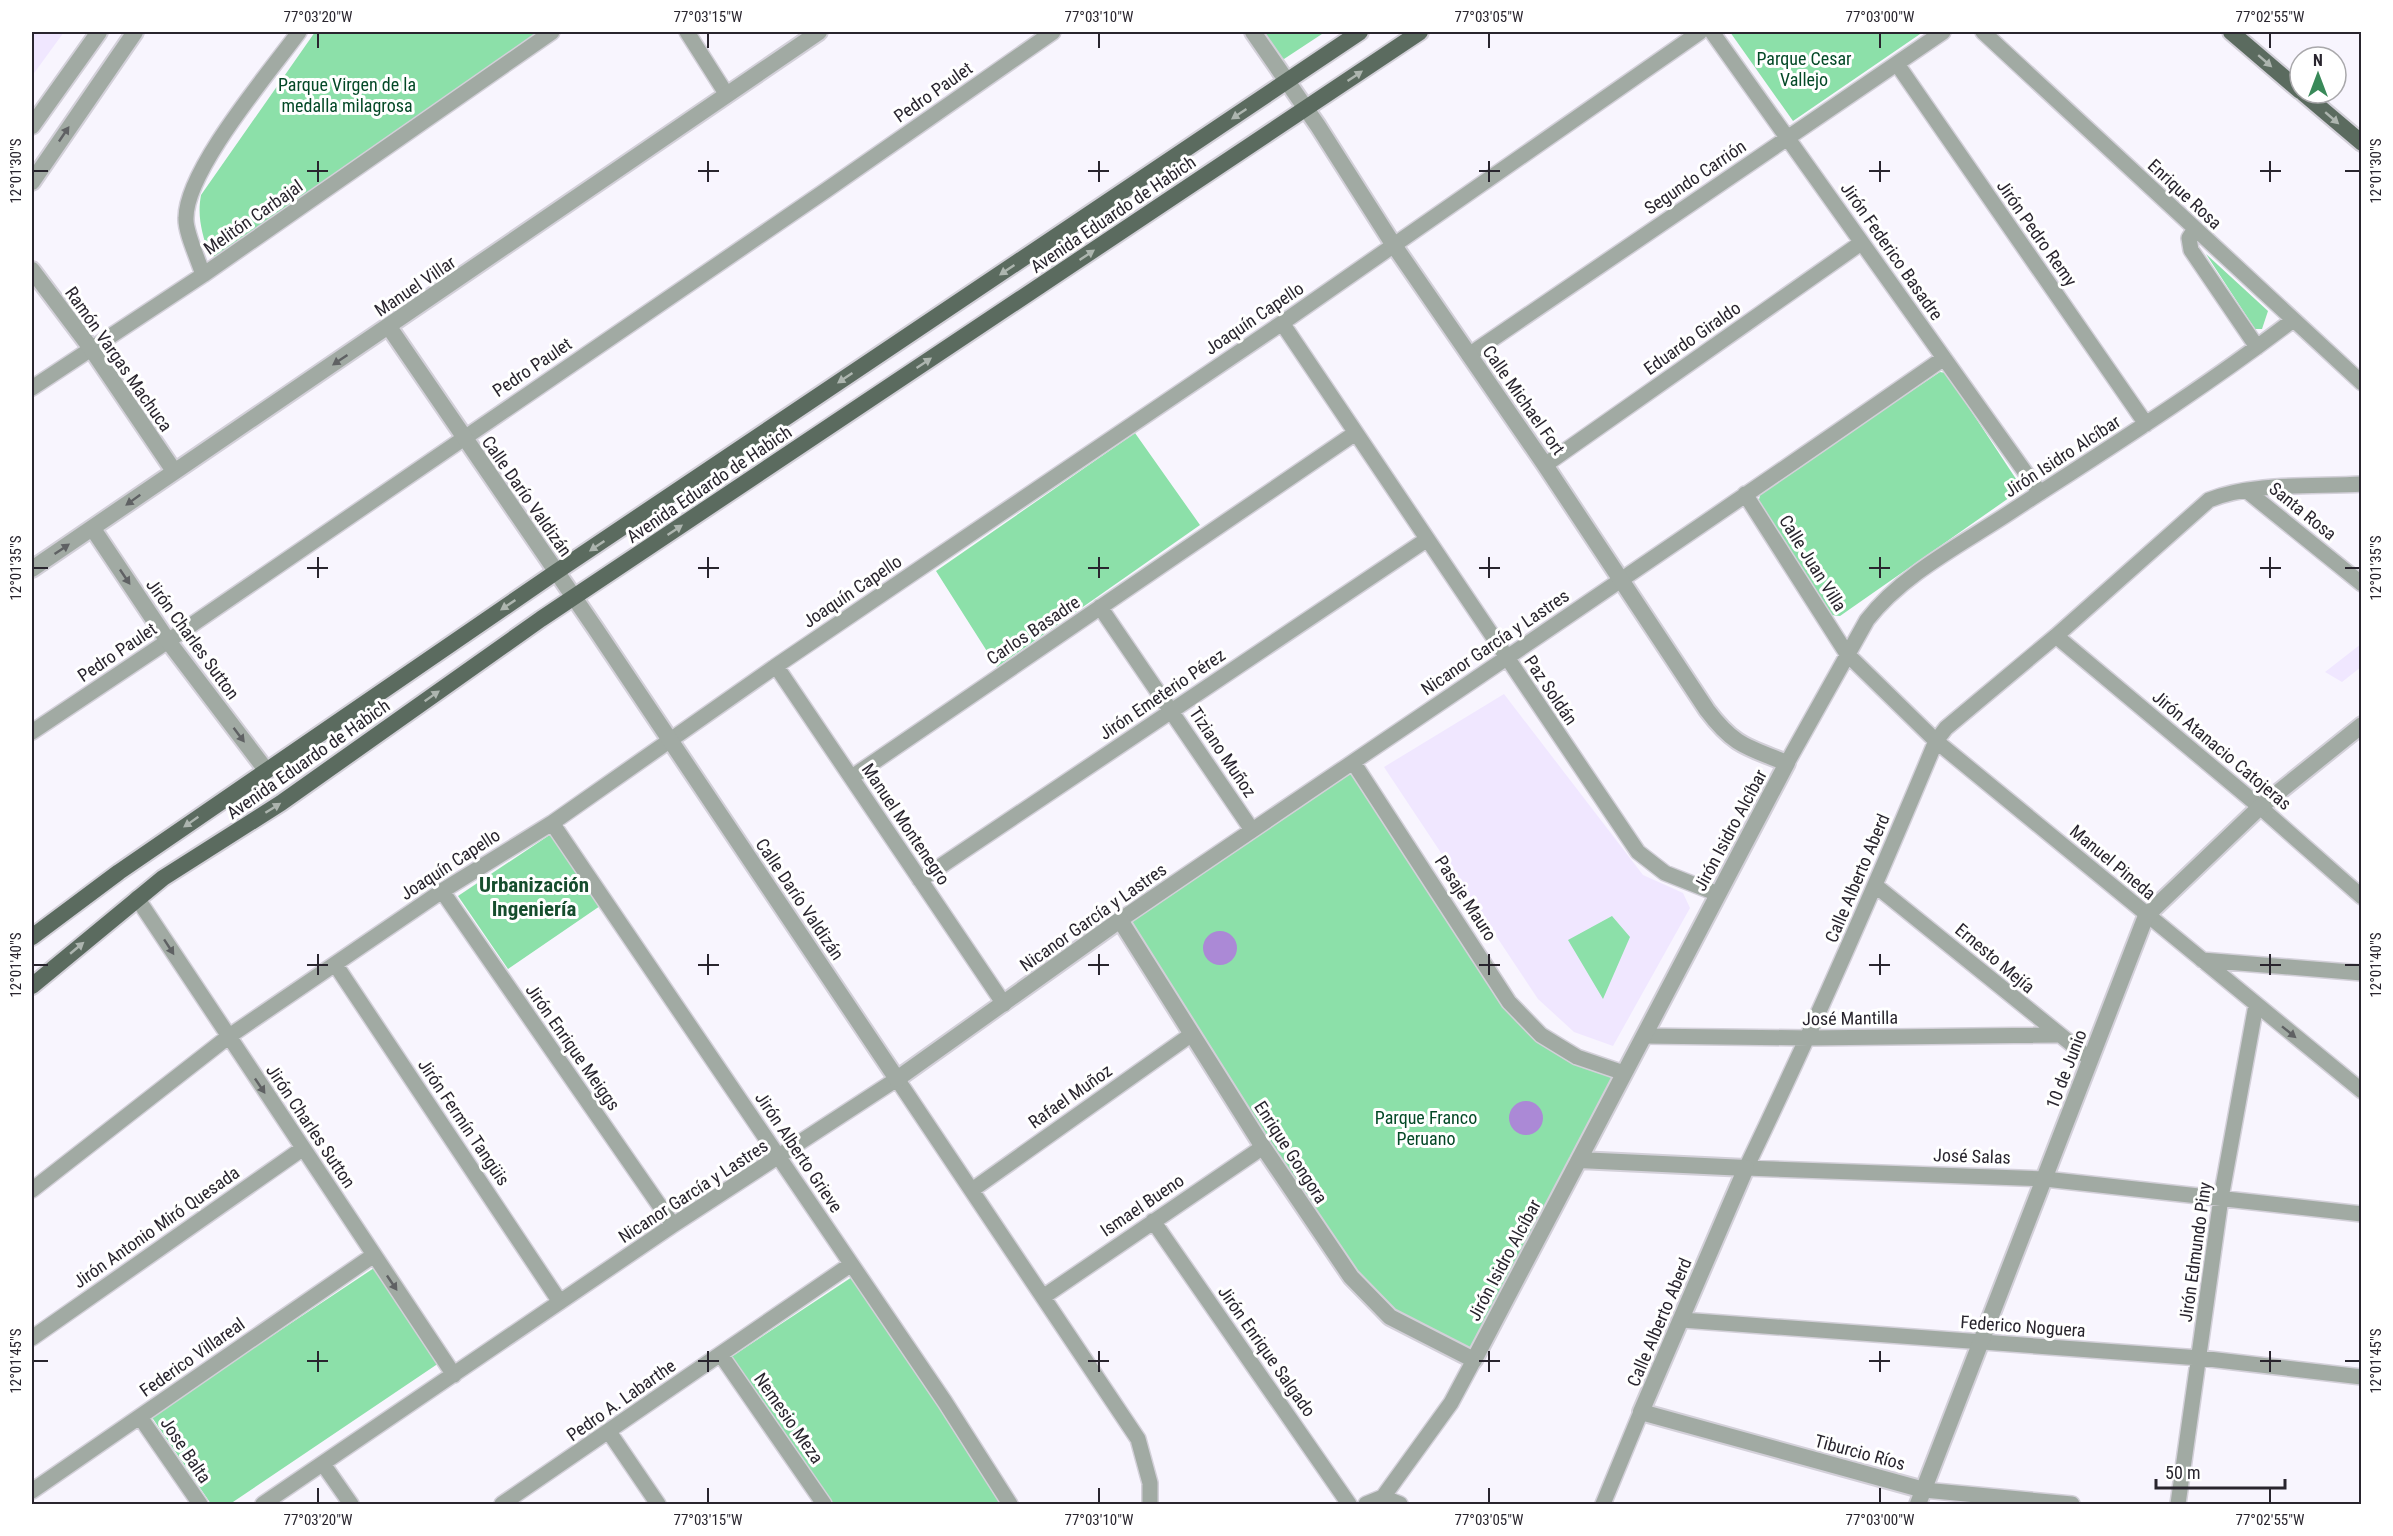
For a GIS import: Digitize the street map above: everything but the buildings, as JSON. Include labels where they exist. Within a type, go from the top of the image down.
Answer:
[{"type":"main road","name":"Avenida Eduardo de Habich","points":[[32,937],[118,872],[556,572],[1360,32]]},
{"type":"main road","name":"Avenida Eduardo de Habich","points":[[32,986],[163,878],[281,803],[574,597],[1307,110],[1420,32]]},
{"type":"main road","points":[[2231,32],[2288,81]]},
{"type":"main road","points":[[2316,105],[2361,143]]},
{"type":"street","points":[[32,126],[99,32]]},
{"type":"street","points":[[32,182],[135,32]]},
{"type":"street","points":[[203,275],[185,219],[195,184],[218,144],[298,32]]},
{"type":"street","name":"Melitón Carbajal","points":[[32,388],[90,347],[203,275],[552,32]]},
{"type":"street","points":[[687,32],[727,95]]},
{"type":"street","name":"Manuel Villar","points":[[32,569],[819,32]]},
{"type":"street","name":"Pedro Paulet","points":[[32,732],[815,198],[1053,32]]},
{"type":"street","name":"Calle Michael Fort","points":[[1253,32],[1307,110],[1393,244],[1545,465],[1621,582],[1723,731],[1737,743],[1787,763]]},
{"type":"street","name":"Joaquín Capello","points":[[32,1190],[228,1037],[442,891],[552,823],[669,739],[1282,323],[1700,32]]},
{"type":"street","name":"Jirón Federico Basadre","points":[[1712,32],[2040,493]]},
{"type":"street","name":"Segundo Carrión","points":[[1469,355],[1943,32]]},
{"type":"street","name":"Enrique Rosa","points":[[1983,32],[2361,383]]},
{"type":"street","name":"Jirón Pedro Remy","points":[[1897,64],[2146,424]]},
{"type":"street","points":[[2195,230],[2189,238],[2192,250],[2257,347]]},
{"type":"street","name":"Eduardo Giraldo","points":[[1545,465],[1861,243]]},
{"type":"street","name":"Ramón Vargas Machuca","points":[[32,270],[90,347],[174,471]]},
{"type":"street","name":"Jirón Isidro Alcíbar","points":[[1383,1497],[1451,1403],[1787,763],[1847,654],[1881,602],[1931,564],[2146,424],[2293,320]]},
{"type":"street","name":"Paz Soldán","points":[[1282,323],[1354,434],[1638,852],[1665,873],[1718,894]]},
{"type":"street","name":"Calle Darío Valdizán","points":[[389,327],[574,597],[1138,1439],[1149,1483],[1149,1504]]},
{"type":"street","name":"Nicanor García y Lastres","points":[[263,1504],[673,1225],[897,1079],[1120,920],[1505,657],[1621,582],[1944,358]]},
{"type":"street","name":"Carlos Basadre","points":[[852,777],[1354,434]]},
{"type":"street","name":"Calle Alberto Aberd","points":[[1603,1504],[1746,1168],[1809,1038],[1936,741],[1946,728],[2056,636],[2198,508],[2225,494],[2247,490],[2361,484]]},
{"type":"street","name":"Santa Rosa","points":[[2247,490],[2361,584]]},
{"type":"street","name":"Calle Juan Villa","points":[[1745,494],[1847,654]]},
{"type":"street","name":"Jirón Charles Sutton","points":[[93,529],[168,641],[266,770]]},
{"type":"street","name":"Jirón Emeterio Pérez","points":[[920,880],[1426,540]]},
{"type":"street","name":"Tiziano Muñoz","points":[[1100,607],[1252,830]]},
{"type":"street","name":"Jirón Atanacio Catojeras","points":[[2056,636],[2260,807],[2361,897]]},
{"type":"street","name":"Manuel Pineda","points":[[1847,654],[1936,741],[2361,1091]]},
{"type":"street","name":"Manuel Montenegro","points":[[776,666],[1004,1004]]},
{"type":"street","name":"10 de Junio","points":[[1921,1497],[2146,915],[2260,807],[2361,725]]},
{"type":"street","name":"Pasaje Mauro","points":[[1353,762],[1509,1002],[1541,1035],[1577,1057],[1624,1073]]},
{"type":"street","name":"Jirón Alberto Grieve","points":[[552,823],[945,1402],[1010,1504]]},
{"type":"street","name":"Ernesto Mejía","points":[[1876,885],[2057,1035],[2090,1059]]},
{"type":"street","name":"Jirón Enrique Meiggs","points":[[442,891],[673,1225]]},
{"type":"street","name":"Jirón Charles Sutton","points":[[136,898],[454,1374]]},
{"type":"street","name":"Enrique Gongora","points":[[1120,920],[1263,1147],[1351,1277],[1364,1293],[1390,1317],[1474,1360]]},
{"type":"street","points":[[2202,960],[2361,973]]},
{"type":"street","name":"Jirón Fermín Tangüis","points":[[335,964],[560,1302]]},
{"type":"street","name":"Jirón Edmundo Piny","points":[[2178,1504],[2221,1198],[2256,1005]]},
{"type":"street","name":"Rafael Muñoz","points":[[972,1190],[1192,1034]]},
{"type":"street","name":"José Mantilla","points":[[1644,1036],[1809,1038],[2057,1035]]},
{"type":"street","name":"Ismael Bueno","points":[[1043,1297],[1263,1147]]},
{"type":"street","name":"Jirón Antonio Miró Quesada","points":[[32,1338],[302,1149]]},
{"type":"street","name":"José Salas","points":[[1579,1160],[2045,1179],[2361,1214]]},
{"type":"street","name":"Jirón Enrique Salgado","points":[[1153,1221],[1349,1504]]},
{"type":"street","name":"Federico Villareal","points":[[32,1491],[374,1255]]},
{"type":"street","name":"Pedro A. Labarthe","points":[[504,1504],[850,1264]]},
{"type":"street","name":"Federico Noguera","points":[[1682,1320],[2200,1358],[2361,1377]]},
{"type":"street","name":"Nemesio Meza","points":[[721,1354],[824,1504]]},
{"type":"street","name":"Tiburcio Ríos","points":[[1641,1412],[1921,1497],[2072,1504]]},
{"type":"street","name":"Jose Balta","points":[[140,1417],[200,1504]]},
{"type":"street","points":[[609,1432],[658,1504]]},
{"type":"street","points":[[324,1464],[351,1504]]},
{"type":"street","points":[[1366,1504],[1383,1497],[1400,1504]]},
{"type":"shaded area","points":[[32,32],[64,32],[32,76]]},
{"type":"shaded area","points":[[2361,644],[2361,667],[2342,682],[2325,672]]},
{"type":"shaded area","points":[[1504,694],[1643,875],[1683,893],[1690,908],[1613,1046],[1574,1032],[1538,999],[1384,767]]},
{"type":"shaded area","points":[[1220,931],[1232,936],[1237,948],[1232,960],[1220,965],[1208,960],[1203,948],[1208,936]]},
{"type":"shaded area","points":[[1526,1101],[1538,1106],[1543,1118],[1538,1130],[1526,1135],[1514,1130],[1509,1118],[1514,1106]]},
{"type":"green space","name":"Parque Virgen de la medalla milagrosa","points":[[315,32],[548,32],[219,258],[209,255],[201,225],[201,195]]},
{"type":"green space","points":[[1260,32],[1325,32],[1284,59],[1277,56]]},
{"type":"green space","name":"Parque Cesar Vallejo","points":[[1730,32],[1923,32],[1793,121]]},
{"type":"green space","points":[[2206,254],[2268,311],[2262,329],[2255,329]]},
{"type":"green space","points":[[1940,372],[1946,373],[2020,485],[2016,493],[1840,616],[1831,615],[1758,504],[1761,491]]},
{"type":"green space","points":[[1135,433],[1200,525],[997,667],[936,571]]},
{"type":"green space","name":"Parque Franco Peruano","points":[[1353,762],[1541,1035],[1624,1073],[1474,1360],[1364,1293],[1120,920]]},
{"type":"green space","points":[[551,834],[600,906],[508,969],[458,896]]},
{"type":"green space","points":[[1612,916],[1630,937],[1603,999],[1568,940]]},
{"type":"green space","points":[[374,1268],[439,1363],[230,1504],[211,1504],[151,1416]]},
{"type":"green space","points":[[852,1277],[1007,1504],[832,1504],[731,1357]]},
{"type":"district","name":"Urbanización Ingeniería","points":[[534,897]]}]
